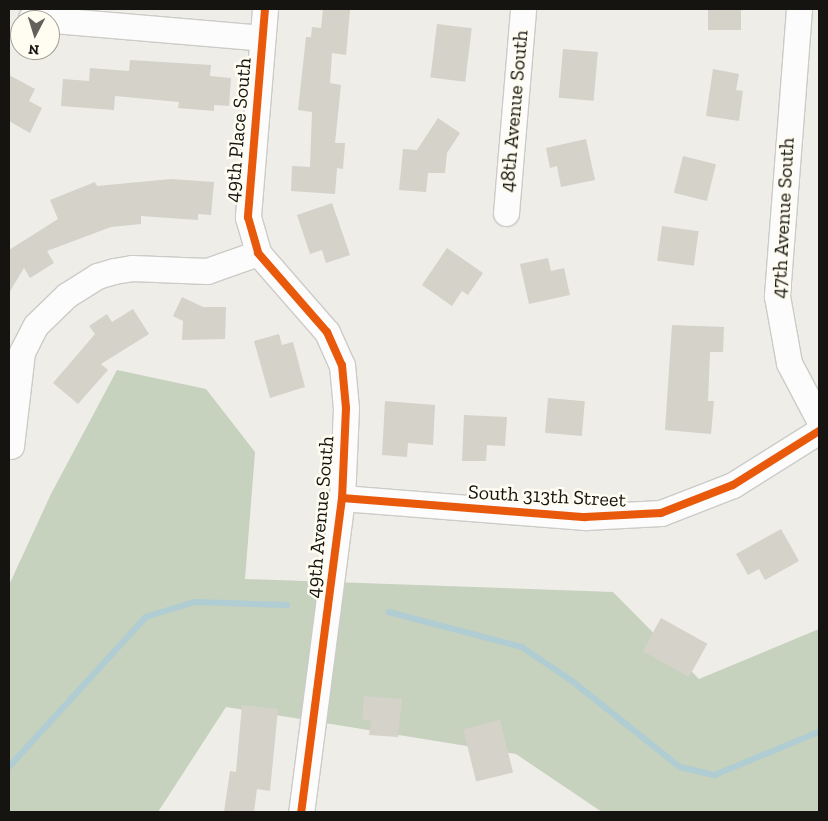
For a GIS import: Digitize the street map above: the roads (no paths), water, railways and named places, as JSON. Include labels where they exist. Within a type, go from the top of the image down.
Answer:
[{"type":"street","name":"49th Place South","points":[[258,253],[248,217],[265,9]]},
{"type":"street","name":"48th Avenue South","points":[[506,213],[523,9]]},
{"type":"street","name":"47th Avenue South","points":[[799,9],[777,296],[789,363],[819,420]]},
{"type":"street","points":[[60,21],[262,38]]},
{"type":"street","points":[[12,446],[22,352],[36,325],[67,295],[97,276],[114,271],[132,268],[207,271],[258,253]]},
{"type":"street","name":"49th Avenue South","points":[[258,253],[327,332],[342,365],[346,408],[342,498],[301,812]]},
{"type":"street","name":"South 313th Street","points":[[342,498],[585,518],[661,513],[733,484],[819,431]]},
{"type":"waterway","points":[[9,767],[146,617],[195,602],[287,605]]},
{"type":"waterway","points":[[389,612],[522,647],[571,680],[680,767],[715,775],[819,732]]}]
